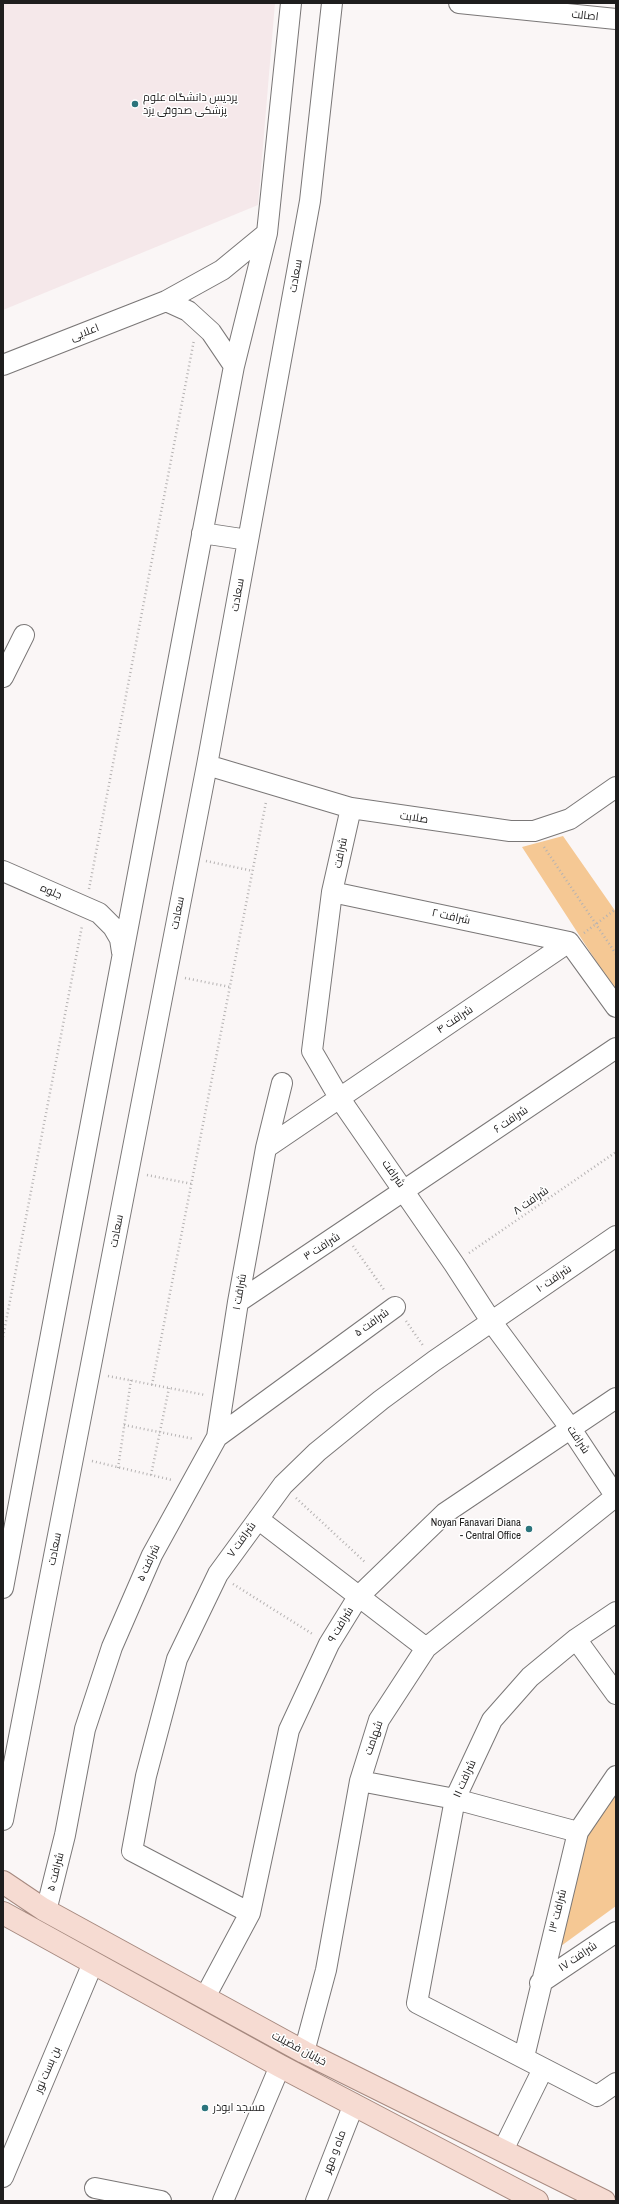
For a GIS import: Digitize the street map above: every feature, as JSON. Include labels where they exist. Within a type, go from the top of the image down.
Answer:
[{"type":"main road","name":"خیابان فضیلت","points":[[3,1882],[46,1910],[304,2052],[604,2201]]},
{"type":"main road","points":[[3,1913],[280,2066],[533,2200]]},
{"type":"street","points":[[3,1586],[10,1518],[122,958],[234,366],[267,233],[290,3]]},
{"type":"street","name":"سعادت","points":[[3,1820],[7,1785],[90,1372],[207,765],[310,201],[332,3]]},
{"type":"street","name":"اصالت","points":[[467,3],[550,8],[616,19]]},
{"type":"street","name":"اعلایی","points":[[3,364],[166,301],[222,270],[267,233]]},
{"type":"street","points":[[166,301],[188,311],[211,332],[234,366]]},
{"type":"street","points":[[202,533],[248,540]]},
{"type":"street","points":[[3,677],[24,635]]},
{"type":"street","name":"صلابت","points":[[207,765],[351,808],[510,831],[534,831],[570,819],[616,787]]},
{"type":"street","name":"شرافت","points":[[351,808],[332,892],[312,1050],[340,1098],[454,1264],[491,1321],[571,1429],[616,1496]]},
{"type":"street","name":"جلوه","points":[[4,873],[92,910]]},
{"type":"street","name":"شرافت ۲","points":[[332,892],[569,942]]},
{"type":"street","points":[[92,910],[126,902],[134,894]]},
{"type":"street","points":[[92,910],[113,927],[120,939],[122,958]]},
{"type":"street","points":[[569,942],[616,1007]]},
{"type":"street","name":"شرافت ۴","points":[[340,1098],[569,942]]},
{"type":"street","name":"شرافت ۶","points":[[405,1192],[616,1048]]},
{"type":"street","name":"شرافت ۱","points":[[217,1437],[238,1302],[266,1148],[282,1083]]},
{"type":"street","points":[[266,1148],[340,1098]]},
{"type":"street","name":"شرافت ۳","points":[[238,1302],[405,1192]]},
{"type":"street","name":"شرافت ۱۰","points":[[491,1321],[616,1236]]},
{"type":"street","name":"شرافت ۵","points":[[46,1910],[65,1835],[86,1729],[112,1647],[152,1555],[217,1437],[395,1306]]},
{"type":"street","name":"شرافت ۷","points":[[250,1913],[132,1851],[146,1776],[177,1659],[218,1574],[283,1485],[317,1452],[381,1400],[491,1321]]},
{"type":"street","name":"شرافت ۹","points":[[205,1997],[250,1913],[289,1730],[329,1644],[358,1597],[445,1513],[616,1398]]},
{"type":"street","name":"شهامت","points":[[304,2052],[326,1970],[360,1781],[379,1720],[426,1648],[616,1496]]},
{"type":"street","points":[[258,1519],[426,1648]]},
{"type":"street","points":[[3,1563],[6,1567],[3,1586]]},
{"type":"street","name":"شرافت ۱۱","points":[[524,2057],[417,2003],[455,1799],[492,1720],[530,1676],[576,1639],[616,1612]]},
{"type":"street","points":[[576,1639],[616,1694]]},
{"type":"street","name":"شرافت ۱۳","points":[[524,2057],[540,1983],[578,1832],[616,1776]]},
{"type":"street","points":[[360,1781],[455,1799],[578,1832]]},
{"type":"street","name":"شرافت ۱۷","points":[[540,1983],[616,1932]]},
{"type":"street","name":"بن بست نور","points":[[3,2177],[93,1963]]},
{"type":"street","points":[[524,2057],[543,2069],[597,2096],[616,2084]]},
{"type":"street","points":[[223,2201],[280,2066]]},
{"type":"street","points":[[503,2150],[543,2069]]},
{"type":"street","name":"ماه و مهر","points":[[316,2201],[354,2104]]},
{"type":"street","points":[[95,2188],[161,2201]]},
{"type":"path","points":[[3,1337],[92,910],[198,320]]},
{"type":"path","points":[[152,1385],[270,784]]},
{"type":"path","points":[[534,831],[616,954]]},
{"type":"path","points":[[189,858],[252,871]]},
{"type":"path","points":[[569,942],[596,925],[616,909]]},
{"type":"path","points":[[166,975],[230,987]]},
{"type":"path","name":"شرافت ۸","points":[[454,1264],[616,1152]]},
{"type":"path","points":[[128,1171],[192,1184]]},
{"type":"path","points":[[90,1372],[223,1399]]},
{"type":"path","points":[[118,1468],[131,1380]]},
{"type":"path","points":[[151,1475],[169,1388]]},
{"type":"path","points":[[124,1425],[160,1431],[201,1441],[217,1437]]},
{"type":"path","points":[[73,1457],[190,1484]]},
{"type":"path","points":[[283,1485],[379,1576]]},
{"type":"path","points":[[218,1574],[329,1644]]},
{"type":"shaded area","name":"پردیس دانشگاه علوم پزشکی صدوقی یزد","points":[[3,3],[275,3],[258,205],[3,310]]},
{"type":"shaded area","points":[[563,836],[616,912],[616,992],[522,847]]},
{"type":"shaded area","points":[[616,1772],[616,1906],[561,1946],[581,1837]]},
{"type":"place","name":"پردیس دانشگاه علوم پزشکی صدوقی یزد","points":[[135,104]]},
{"type":"place","name":"Noyan Fanavari Diana - Central Office","points":[[529,1529]]},
{"type":"place","name":"مسجد ابوذر","points":[[205,2108]]}]
